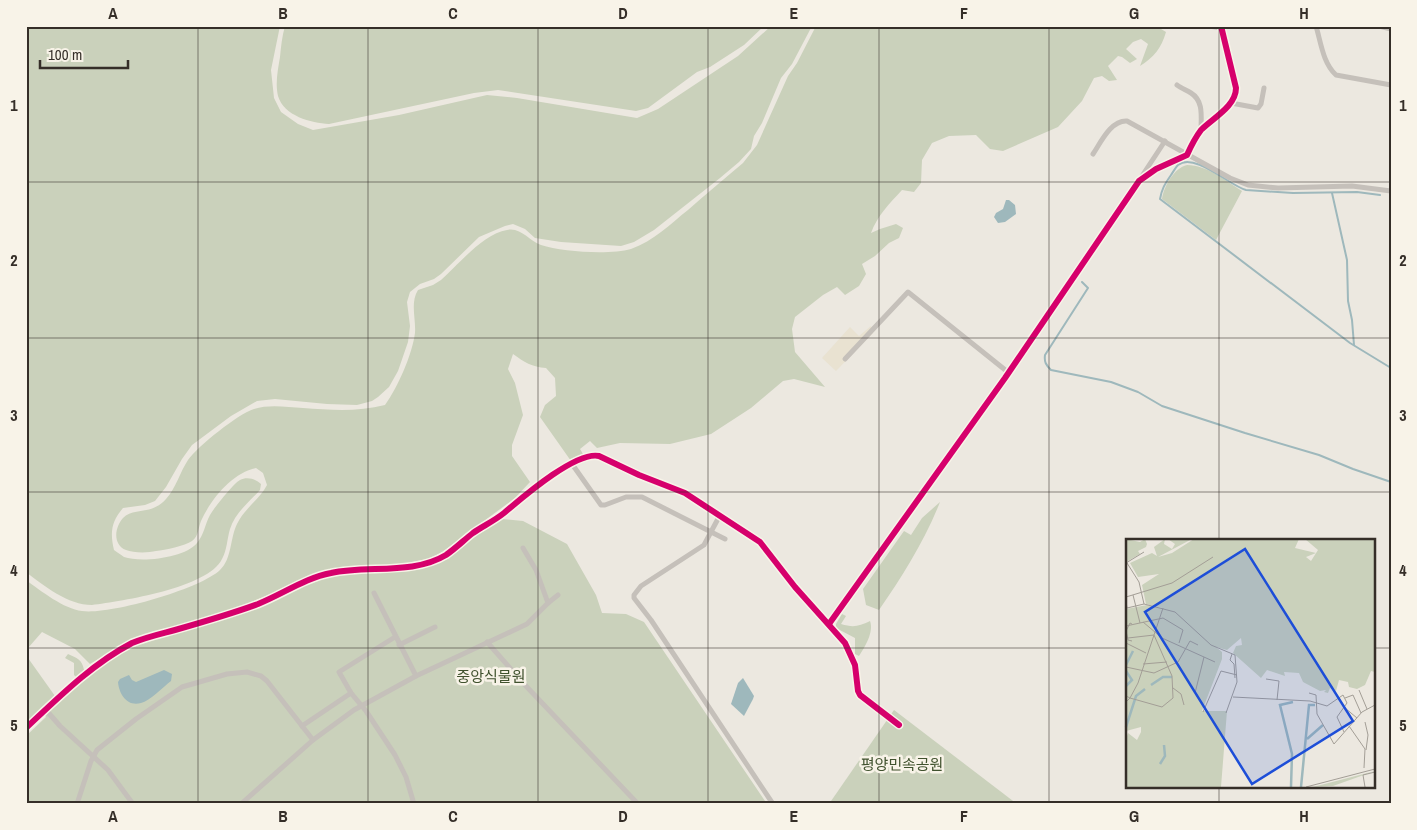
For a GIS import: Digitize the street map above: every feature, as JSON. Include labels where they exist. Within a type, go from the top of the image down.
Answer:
[{"type":"street","points":[[1139,181],[1156,169],[1187,155],[1200,132],[1231,103],[1236,94],[1222,27],[1209,26]]},
{"type":"street","points":[[1316,26],[1320,43],[1331,70],[1336,76],[1391,85]]},
{"type":"street","points":[[1379,26],[1391,28]]},
{"type":"street","points":[[1177,84],[1198,98],[1200,132]]},
{"type":"street","points":[[1231,103],[1258,108],[1261,104],[1264,88]]},
{"type":"street","points":[[1093,154],[1108,132],[1122,120],[1165,141],[1230,178],[1248,185],[1278,188],[1352,186],[1391,191]]},
{"type":"street","points":[[829,624],[1009,373],[1165,141]]},
{"type":"street","points":[[845,359],[908,292],[1009,373]]},
{"type":"street","points":[[26,728],[85,674],[115,653],[143,638],[251,606],[321,576],[344,571],[407,567],[439,558],[448,554],[474,532],[500,516],[531,490],[588,455],[600,456],[644,478],[685,493],[760,541],[795,587],[845,643],[852,656],[860,695],[899,725]]},
{"type":"street","points":[[572,464],[601,505],[626,497],[642,497],[725,539]]},
{"type":"street","points":[[720,515],[704,545],[641,586],[634,594],[634,598],[651,620],[773,804]]},
{"type":"street","points":[[523,548],[541,582],[548,602]]},
{"type":"street","points":[[374,593],[416,676]]},
{"type":"street","points":[[241,804],[313,740],[361,705],[416,676],[527,624],[548,602],[558,595]]},
{"type":"street","points":[[399,644],[435,627]]},
{"type":"street","points":[[395,637],[339,672],[351,693],[376,725],[401,766],[414,804]]},
{"type":"street","points":[[487,642],[531,692],[638,804]]},
{"type":"street","points":[[77,804],[94,755],[107,742],[182,687],[227,674],[247,672],[261,676],[267,681],[313,740]]},
{"type":"street","points":[[302,726],[351,693]]},
{"type":"street","points":[[46,710],[60,726],[94,755],[113,775],[133,804]]},
{"type":"green space","points":[[26,26],[280,26],[271,70],[274,98],[281,112],[298,124],[313,130],[399,115],[487,95],[517,98],[637,118],[658,109],[738,56],[771,26],[812,26],[792,64],[781,78],[762,123],[754,136],[751,149],[720,178],[654,230],[634,242],[621,246],[561,242],[535,238],[525,229],[513,224],[479,237],[441,274],[434,279],[420,284],[410,292],[407,302],[410,326],[408,342],[398,371],[389,387],[378,397],[372,401],[357,405],[275,399],[257,401],[231,416],[192,445],[155,501],[145,505],[123,508],[119,513],[112,528],[114,550],[124,557],[132,559],[151,559],[173,556],[191,548],[201,537],[210,515],[233,486],[243,479],[254,479],[261,484],[260,490],[232,523],[222,559],[214,569],[200,578],[183,585],[143,596],[92,605],[74,602],[65,598],[48,589],[26,572]]},
{"type":"green space","points":[[285,26],[764,26],[744,45],[710,67],[697,72],[648,108],[636,111],[498,90],[474,93],[329,124],[299,117],[286,109],[281,103],[278,96],[277,76]]},
{"type":"green space","name":"중앙식물원","points":[[816,26],[1156,26],[1166,32],[1156,52],[1140,66],[1148,44],[1141,39],[1133,42],[1126,49],[1137,59],[1130,63],[1118,56],[1108,66],[1117,80],[1109,81],[1102,76],[1094,78],[1082,101],[1058,127],[1003,151],[990,149],[976,135],[949,136],[932,143],[922,160],[921,183],[914,192],[902,190],[880,215],[871,233],[896,224],[903,228],[899,238],[889,243],[875,256],[862,264],[866,274],[859,286],[845,295],[837,287],[823,295],[795,317],[792,329],[795,352],[825,387],[794,379],[783,381],[751,408],[711,434],[670,444],[620,443],[597,448],[590,441],[580,449],[583,454],[571,461],[540,417],[545,405],[556,396],[555,378],[546,368],[528,364],[513,354],[508,369],[515,383],[523,415],[512,445],[512,456],[530,482],[515,498],[442,552],[428,559],[397,565],[348,569],[320,574],[224,613],[130,640],[90,664],[75,649],[42,632],[28,648],[28,658],[55,696],[81,682],[120,652],[136,644],[249,610],[324,577],[343,573],[396,571],[438,561],[494,522],[502,519],[523,521],[567,544],[596,595],[602,613],[626,614],[644,622],[767,804],[26,804],[26,736],[46,717],[41,710],[26,723],[26,580],[68,607],[75,610],[95,611],[133,605],[154,599],[194,585],[220,570],[227,560],[237,524],[267,485],[263,473],[256,468],[239,475],[223,488],[205,513],[196,537],[185,545],[149,552],[126,550],[118,544],[116,535],[118,526],[127,515],[154,508],[166,499],[193,454],[219,431],[247,412],[260,407],[272,406],[344,410],[365,409],[385,405],[399,380],[411,351],[415,333],[414,300],[418,290],[441,280],[472,250],[489,237],[512,230],[521,232],[541,245],[550,247],[573,251],[611,252],[631,249],[654,237],[743,163],[757,145],[788,76],[797,63]]},
{"type":"green space","points":[[1187,165],[1209,171],[1242,191],[1216,240],[1162,199],[1170,178]]},
{"type":"green space","points":[[940,502],[912,558],[879,610],[866,605],[863,589],[904,531],[911,535],[922,518]]},
{"type":"green space","points":[[842,614],[846,616],[841,624],[849,626],[856,626],[870,621],[870,635],[859,656],[855,654],[855,638],[836,628],[836,624]]},
{"type":"green space","points":[[68,654],[79,659],[82,663],[84,670],[76,677],[74,675],[74,663],[65,658]]},
{"type":"green space","name":"평양민속공원","points":[[894,710],[1017,804],[829,804]]},
{"type":"shaded area","points":[[871,326],[873,333],[836,371],[822,358],[850,327],[859,336]]},
{"type":"water","points":[[1006,200],[1015,205],[1016,214],[1005,222],[998,223],[994,217],[996,213],[1003,209]]},
{"type":"water","points":[[164,670],[172,674],[171,681],[148,700],[136,704],[128,701],[122,695],[118,682],[120,679],[129,675],[136,682]]},
{"type":"water","points":[[743,678],[754,696],[744,716],[731,704],[738,683]]},
{"type":"waterway","points":[[1380,195],[1357,192],[1293,193],[1246,190],[1203,166],[1185,162],[1175,168],[1164,186],[1160,199],[1350,343],[1391,368]]},
{"type":"waterway","points":[[1332,193],[1347,260],[1348,301],[1354,345]]},
{"type":"waterway","points":[[1082,282],[1088,288],[1045,355],[1046,363],[1051,370],[1111,382],[1138,392],[1162,406],[1319,455],[1391,482]]},
{"type":"cycle path","points":[[829,624],[1005,378],[1139,181],[1156,169],[1187,155],[1201,130],[1223,111],[1232,100],[1236,88],[1221,26]]},
{"type":"cycle path","points":[[26,728],[63,693],[90,671],[117,651],[132,643],[248,608],[321,575],[345,571],[405,567],[433,561],[446,555],[550,477],[589,456],[599,456],[639,475],[685,493],[760,542],[795,587],[845,643],[855,665],[860,695],[899,725]]}]
